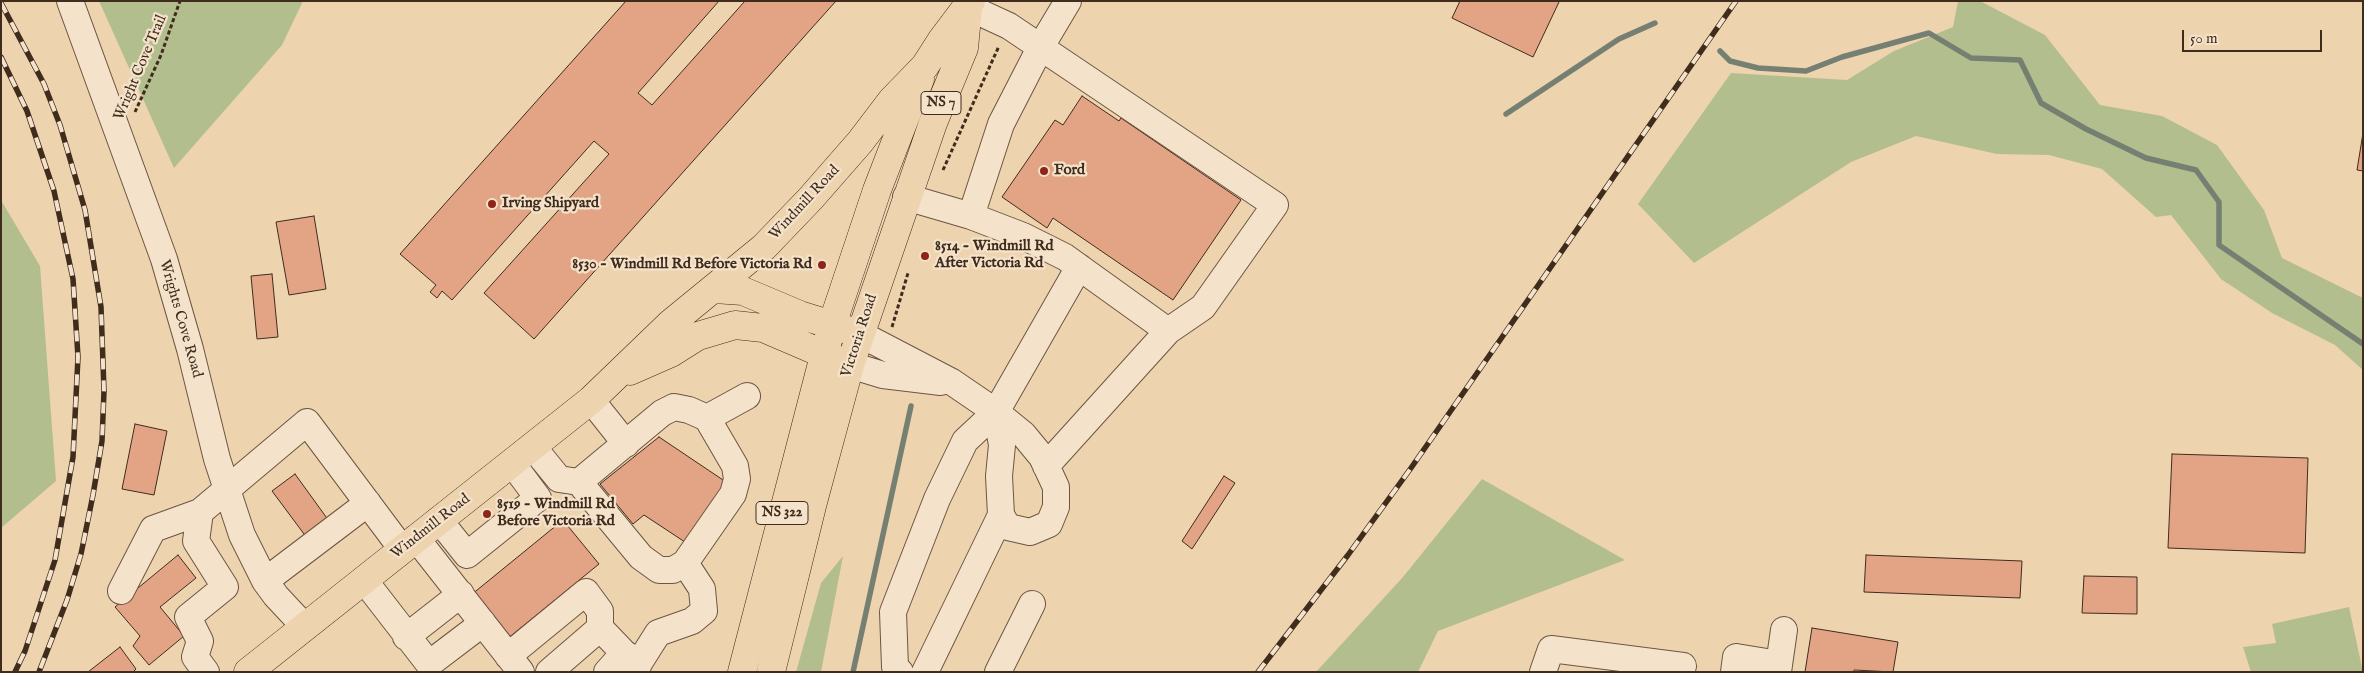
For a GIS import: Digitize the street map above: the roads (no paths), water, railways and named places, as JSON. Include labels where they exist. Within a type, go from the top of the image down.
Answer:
[{"type":"main road","name":"Windmill Road","points":[[248,672],[592,400],[611,379],[671,323],[764,247],[802,208],[860,142],[892,100],[925,66],[941,41],[970,4]]},
{"type":"main road","name":"Victoria Road","points":[[771,672],[813,502],[850,366],[906,197],[933,123],[964,48],[970,4]]},
{"type":"main road","name":"Victoria Road","points":[[742,672],[832,325],[877,190],[925,66]]},
{"type":"main road","points":[[714,289],[744,291],[800,315],[860,334]]},
{"type":"main road","name":"Windmill Road","points":[[611,379],[671,353],[698,336],[735,325],[763,328],[850,366]]},
{"type":"street","name":"Wrights Cove Road","points":[[70,1],[164,259],[226,488],[242,535],[260,572],[276,596],[304,626]]},
{"type":"street","points":[[971,216],[1000,124],[1040,48],[1068,1]]},
{"type":"street","points":[[970,4],[1008,26],[1275,205],[1203,307],[1168,331],[1046,466]]},
{"type":"street","points":[[906,197],[971,216],[1023,236],[1079,267],[1168,331]]},
{"type":"street","points":[[900,672],[895,667],[893,612],[937,500],[965,441],[996,412],[1079,267]]},
{"type":"street","points":[[860,334],[952,382],[996,412],[1023,434],[1042,457],[1056,487],[1056,507],[1049,524],[1030,532],[1008,527],[1001,515],[999,476],[1002,445],[996,412]]},
{"type":"street","points":[[850,366],[891,376],[952,382]]},
{"type":"street","points":[[707,418],[747,396]]},
{"type":"street","points":[[592,400],[626,444]]},
{"type":"street","points":[[522,455],[559,479],[579,482],[641,557],[659,570],[673,570],[685,562],[733,494],[737,479],[735,466],[707,418],[689,410],[674,407],[662,413],[579,482]]},
{"type":"street","points":[[121,591],[153,529],[200,512],[226,488],[307,422],[368,503],[461,594],[515,664],[586,592],[600,611],[600,628],[626,665],[658,633],[692,621],[704,611],[702,590],[685,562]]},
{"type":"street","points":[[439,520],[467,555],[538,498],[522,455]]},
{"type":"street","points":[[206,672],[195,657],[200,641],[188,617],[225,587],[260,572],[368,503]]},
{"type":"street","points":[[200,512],[196,541],[225,587]]},
{"type":"street","points":[[925,672],[1001,515]]},
{"type":"street","points":[[153,529],[196,541]]},
{"type":"street","points":[[364,580],[406,637],[429,664],[483,623]]},
{"type":"street","points":[[406,637],[461,594]]},
{"type":"street","points":[[998,672],[1032,604]]},
{"type":"street","points":[[549,672],[600,628]]},
{"type":"street","points":[[1735,664],[1779,668],[1784,630]]},
{"type":"street","points":[[1543,672],[1551,649],[1683,666]]},
{"type":"waterway","points":[[1506,114],[1619,39],[1655,23]]},
{"type":"waterway","points":[[1720,51],[1730,61],[1758,68],[1806,71],[1842,57],[1929,33],[1971,58],[2020,60],[2041,103],[2086,129],[2146,158],[2196,170],[2219,202],[2219,245],[2363,344]]},
{"type":"waterway","points":[[853,672],[911,406]]},
{"type":"railway","points":[[1258,672],[1348,555],[1411,468],[1736,1]]},
{"type":"railway","points":[[1,3],[44,84],[60,125],[85,210],[101,307],[104,391],[102,441],[93,495],[81,554],[67,600],[39,672]]},
{"type":"railway","points":[[1,57],[27,111],[54,191],[73,279],[78,357],[73,457],[55,560],[25,651],[15,672]]},
{"type":"place","name":"Ford","points":[[1044,171]]},
{"type":"place","name":"Irving Shipyard","points":[[492,204]]},
{"type":"place","name":"8514 - Windmill Rd After Victoria Rd","points":[[925,256]]},
{"type":"place","name":"8530 - Windmill Rd Before Victoria Rd","points":[[822,265]]},
{"type":"place","name":"8519 - Windmill Rd Before Victoria Rd","points":[[487,514]]}]
